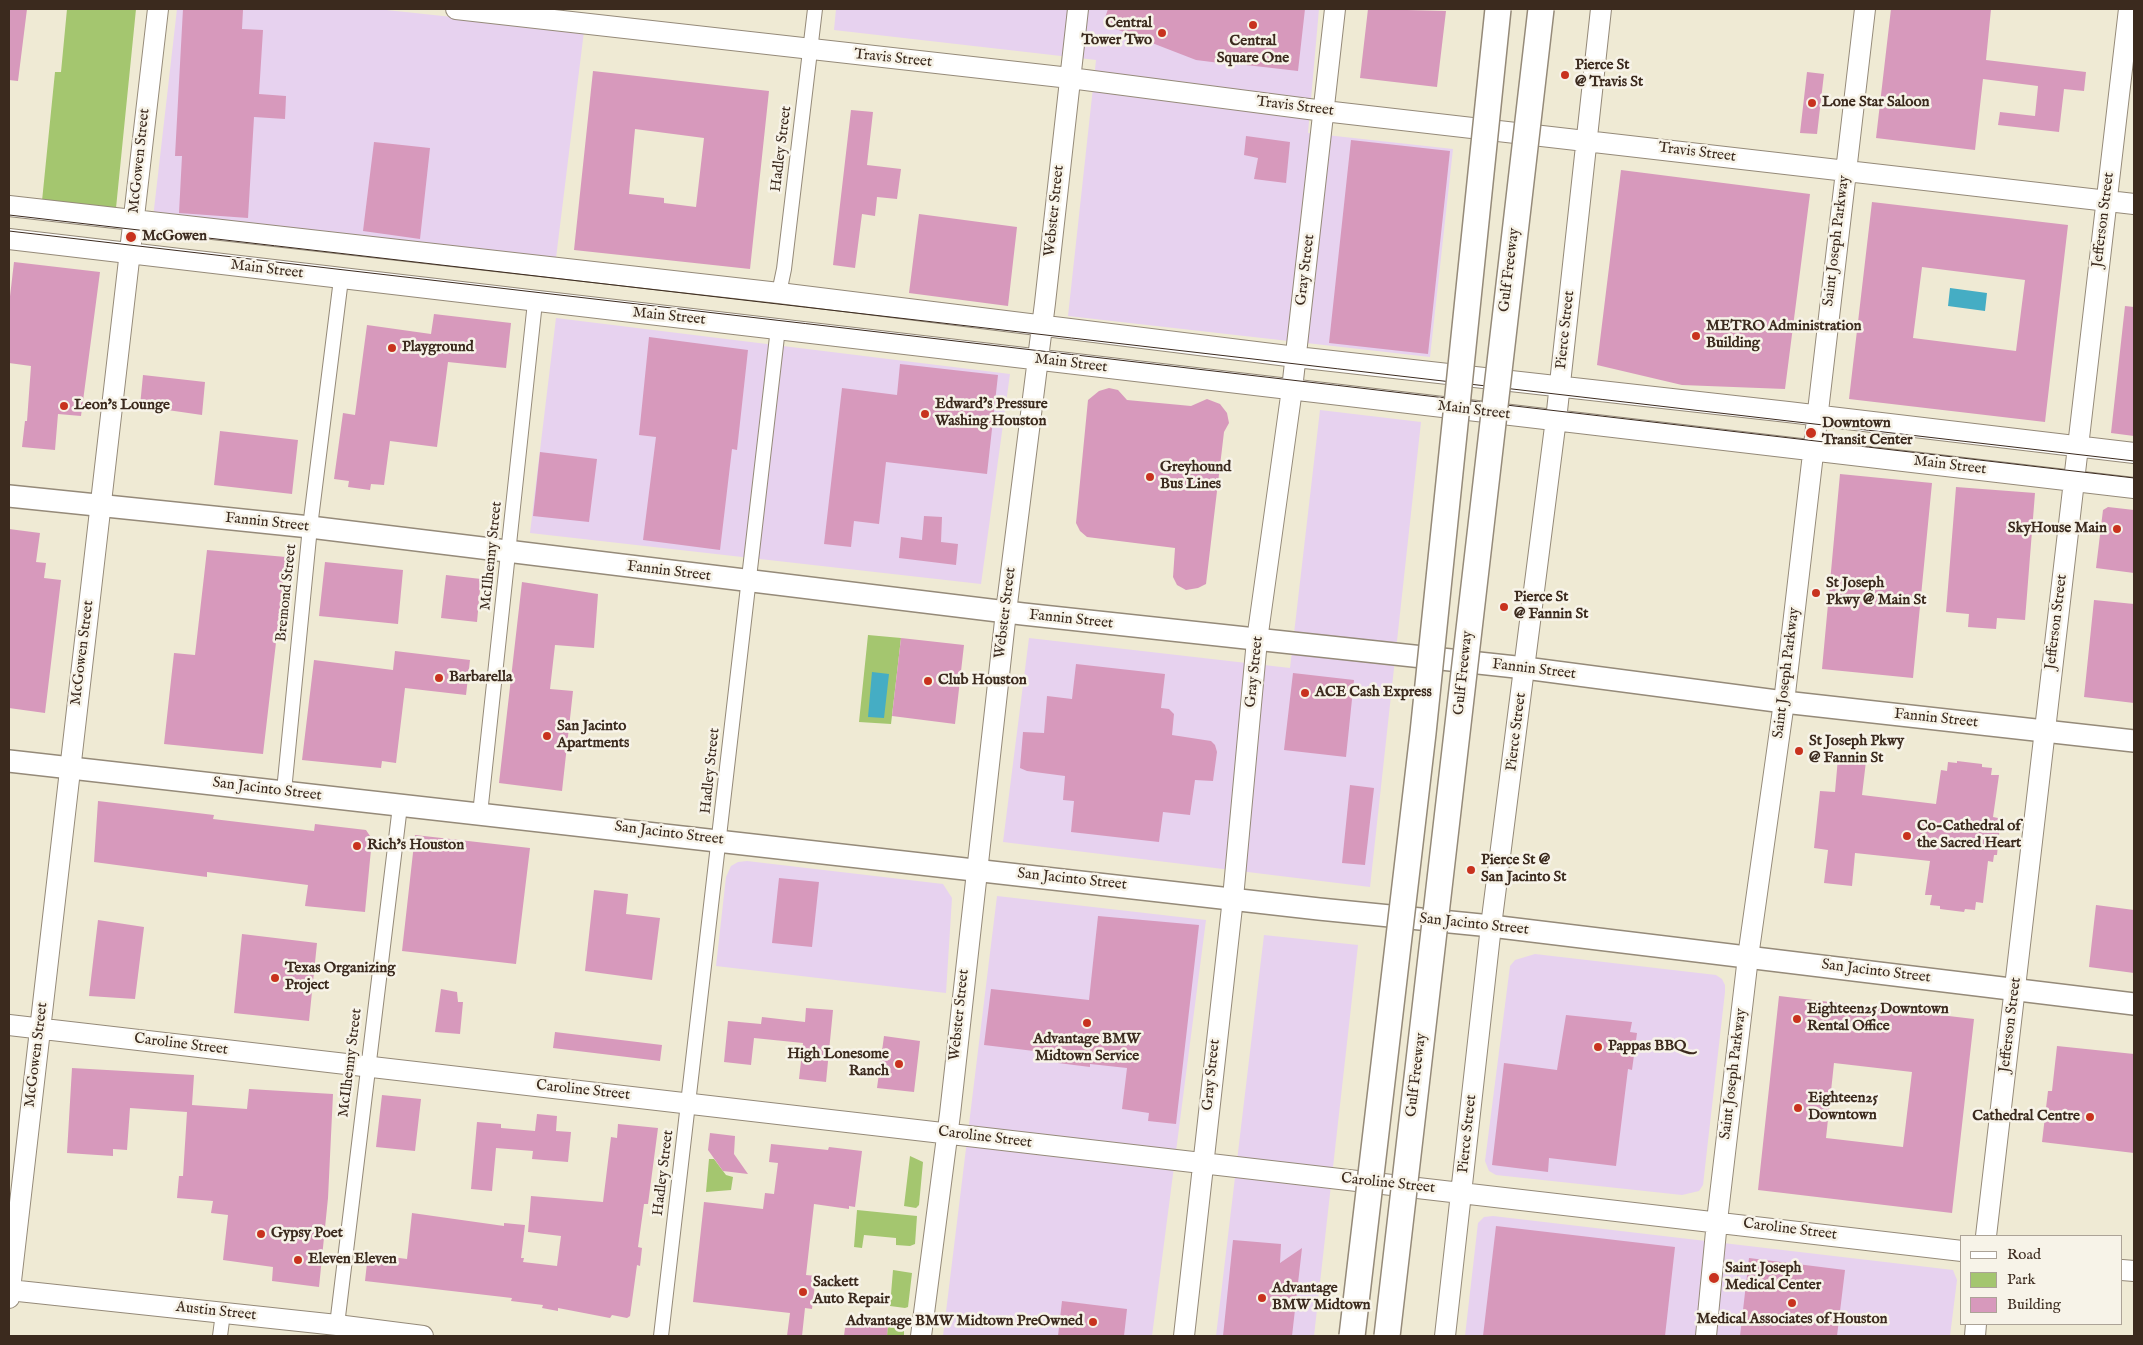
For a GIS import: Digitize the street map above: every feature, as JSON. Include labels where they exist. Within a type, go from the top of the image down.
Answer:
[{"type":"highway","points":[[1352,1336],[1424,723],[1498,9]]},
{"type":"highway","name":"Gulf Freeway","points":[[1387,1336],[1541,9]]},
{"type":"main road","name":"McGowen Street","points":[[9,1298],[158,9]]},
{"type":"main road","name":"Travis Street","points":[[456,9],[1070,78],[1324,111],[2134,204]]},
{"type":"main road","name":"Webster Street","points":[[921,1336],[945,1133],[950,1114],[976,870],[1038,360],[1078,9]]},
{"type":"main road","name":"Gray Street","points":[[1184,1336],[1233,898],[1257,640],[1296,358],[1335,9]]},
{"type":"main road","name":"Pierce Street","points":[[1445,1336],[1492,926],[1560,387],[1601,9]]},
{"type":"main road","name":"Saint Joseph Parkway","points":[[1706,1336],[1717,1221],[1748,957],[1784,702],[1812,449],[1865,9]]},
{"type":"main road","name":"Jefferson Street","points":[[1986,1235],[2129,9]]},
{"type":"main road","points":[[9,206],[779,293],[1296,358],[1817,415],[2134,453]]},
{"type":"main road","name":"Main Street","points":[[9,239],[2134,488]]},
{"type":"main road","name":"Fannin Street","points":[[9,496],[310,527],[748,582],[1257,640],[1525,668],[1784,702],[2134,741]]},
{"type":"main road","name":"San Jacinto Street","points":[[9,761],[1492,926],[2134,1004]]},
{"type":"main road","name":"Caroline Street","points":[[9,1025],[1203,1164],[1717,1221],[1960,1251]]},
{"type":"main road","name":"Austin Street","points":[[9,1290],[337,1325],[421,1336]]},
{"type":"street","name":"Hadley Street","points":[[779,293],[784,268],[815,9]]},
{"type":"street","name":"Bremond Street","points":[[284,791],[310,527],[341,279]]},
{"type":"street","name":"McIlhenny Street","points":[[480,814],[535,302]]},
{"type":"street","name":"Hadley Street","points":[[661,1336],[778,328]]},
{"type":"street","name":"McIlhenny Street","points":[[337,1325],[400,806]]},
{"type":"street","points":[[220,1336],[223,1313]]},
{"type":"shaded area","points":[[177,9],[377,9],[584,31],[556,258],[153,218]]},
{"type":"shaded area","points":[[836,9],[1319,9],[1308,133],[1453,149],[1430,357],[1068,316],[1096,60],[834,30]]},
{"type":"shaded area","points":[[556,318],[1010,374],[981,584],[530,533]]},
{"type":"shaded area","points":[[1320,410],[1421,422],[1370,887],[1003,842],[1029,638],[1290,668]]},
{"type":"shaded area","points":[[747,861],[943,884],[952,898],[946,993],[716,966],[726,877],[731,866],[738,862]]},
{"type":"shaded area","points":[[997,896],[1206,920],[1152,1336],[943,1336]]},
{"type":"shaded area","points":[[1264,935],[1358,945],[1314,1336],[1216,1336]]},
{"type":"shaded area","points":[[1535,954],[1716,975],[1722,979],[1725,985],[1725,992],[1703,1185],[1699,1191],[1682,1195],[1496,1175],[1489,1171],[1485,1161],[1510,966],[1515,960]]},
{"type":"shaded area","name":"Saint Joseph Medical Center","points":[[1493,1216],[1953,1270],[1957,1280],[1950,1336],[1465,1336],[1478,1223],[1484,1217]]},
{"type":"green space","points":[[67,9],[136,9],[116,208],[42,201],[55,72],[61,72]]},
{"type":"green space","points":[[868,635],[901,638],[891,724],[859,722]]},
{"type":"green space","points":[[910,1156],[923,1162],[919,1205],[916,1208],[904,1206]]},
{"type":"green space","points":[[709,1159],[714,1159],[726,1175],[733,1177],[731,1190],[706,1192]]},
{"type":"green space","points":[[857,1210],[917,1216],[915,1244],[910,1246],[896,1245],[896,1238],[864,1235],[862,1248],[854,1247]]},
{"type":"green space","points":[[893,1270],[912,1273],[908,1307],[890,1306]]},
{"type":"green space","points":[[888,1320],[904,1321],[904,1336],[887,1336]]},
{"type":"water","points":[[1950,288],[1987,293],[1985,311],[1948,306]]},
{"type":"water","points":[[872,672],[889,674],[884,718],[868,717]]},
{"type":"building","points":[[9,9],[27,9],[18,81],[9,80]]},
{"type":"building","points":[[183,9],[243,10],[242,29],[263,30],[259,94],[286,96],[285,119],[254,117],[248,218],[179,213],[182,156],[175,156]]},
{"type":"building","name":"Central Square One","points":[[1108,9],[1305,9],[1298,71],[1246,65],[1246,59],[1222,55],[1220,63],[1196,60],[1103,24]]},
{"type":"building","points":[[1368,9],[1446,11],[1437,87],[1360,78]]},
{"type":"building","points":[[1891,9],[1991,9],[1986,60],[2086,72],[2084,91],[2064,89],[2059,132],[1998,125],[2000,112],[2035,116],[2038,86],[1983,79],[1975,150],[1876,138]]},
{"type":"building","points":[[593,71],[769,91],[750,269],[574,250]],"holes":[[[635,129],[704,138],[696,207],[664,203],[664,198],[629,194]]]},
{"type":"building","name":"Lone Star Saloon","points":[[1807,72],[1824,74],[1817,134],[1800,133]]},
{"type":"building","points":[[851,110],[873,112],[867,165],[901,169],[897,199],[877,197],[875,216],[862,214],[855,268],[833,265]]},
{"type":"building","points":[[1246,136],[1290,142],[1286,183],[1254,179],[1258,158],[1244,155]]},
{"type":"building","points":[[1351,140],[1450,151],[1428,354],[1329,343]]},
{"type":"building","points":[[374,142],[430,148],[420,239],[363,231]]},
{"type":"building","points":[[1621,170],[1810,194],[1785,389],[1682,385],[1597,365]]},
{"type":"building","points":[[1872,202],[2068,225],[2045,422],[1849,399]],"holes":[[[1922,267],[2025,280],[2016,351],[1913,338]]]},
{"type":"building","points":[[919,214],[1017,227],[1008,306],[909,293]]},
{"type":"building","points":[[14,262],[100,272],[81,416],[58,414],[55,450],[22,447],[25,421],[27,421],[31,366],[9,363],[9,305]]},
{"type":"building","points":[[2125,306],[2134,307],[2134,436],[2111,433]]},
{"type":"building","points":[[434,314],[511,323],[506,368],[448,362],[437,447],[390,441],[384,485],[371,484],[370,490],[348,487],[349,481],[334,479],[343,413],[355,415],[367,325],[431,334]]},
{"type":"building","points":[[649,337],[748,350],[737,450],[732,449],[720,550],[643,540],[656,437],[639,435]]},
{"type":"building","points":[[900,364],[998,375],[987,474],[886,462],[879,524],[854,521],[851,547],[824,544],[842,388],[897,395]]},
{"type":"building","points":[[143,375],[205,382],[202,415],[140,406]]},
{"type":"building","name":"Greyhound Bus Lines","points":[[1109,388],[1118,390],[1127,400],[1191,406],[1207,399],[1220,404],[1227,413],[1229,423],[1224,432],[1206,584],[1198,588],[1186,590],[1177,585],[1173,577],[1175,548],[1087,537],[1080,531],[1076,523],[1088,400],[1099,391]]},
{"type":"building","points":[[220,431],[298,440],[292,494],[214,485]]},
{"type":"building","points":[[540,452],[597,459],[589,522],[533,516]]},
{"type":"building","points":[[1840,474],[1932,483],[1913,678],[1822,669]]},
{"type":"building","points":[[1956,487],[2035,493],[2025,620],[1997,618],[1996,629],[1968,627],[1969,614],[1946,612]]},
{"type":"building","name":"SkyHouse Main","points":[[2108,507],[2134,510],[2134,573],[2096,568],[2103,510]]},
{"type":"building","points":[[924,516],[942,517],[941,542],[958,544],[956,565],[899,558],[901,537],[922,540]]},
{"type":"building","points":[[9,529],[40,533],[36,562],[46,563],[44,578],[61,580],[45,713],[9,708]]},
{"type":"building","points":[[207,550],[286,557],[263,754],[164,744],[174,653],[195,655]]},
{"type":"building","points":[[325,562],[403,570],[398,624],[319,616]]},
{"type":"building","points":[[446,575],[481,579],[477,622],[441,618]]},
{"type":"building","points":[[522,582],[598,594],[594,648],[555,645],[550,689],[573,691],[562,791],[499,783]]},
{"type":"building","points":[[2094,600],[2134,604],[2134,703],[2084,697]]},
{"type":"building","name":"Club Houston","points":[[901,638],[964,645],[955,724],[892,716]]},
{"type":"building","points":[[395,651],[470,660],[466,695],[405,688],[396,763],[382,761],[381,768],[302,760],[314,660],[393,670]]},
{"type":"building","points":[[1076,664],[1165,674],[1161,708],[1169,709],[1174,714],[1172,735],[1211,741],[1215,745],[1217,752],[1213,781],[1195,780],[1190,815],[1163,812],[1159,842],[1071,832],[1074,801],[1063,800],[1065,776],[1027,771],[1020,768],[1023,732],[1044,733],[1047,696],[1072,699]]},
{"type":"building","points":[[1293,673],[1354,680],[1346,757],[1284,750]]},
{"type":"building","name":"Co-Cathedral of the Sacred Heart","points":[[1838,758],[1866,761],[1862,795],[1936,804],[1941,770],[1947,771],[1948,762],[1957,763],[1957,761],[1982,764],[1982,767],[1992,768],[1991,775],[1999,775],[1993,817],[1998,818],[1998,824],[2000,825],[1997,855],[1994,855],[1993,862],[1988,861],[1983,903],[1976,902],[1975,910],[1965,909],[1964,912],[1940,909],[1940,906],[1930,905],[1932,895],[1925,895],[1930,861],[1855,853],[1852,886],[1824,883],[1828,850],[1814,848],[1820,791],[1835,792]]},
{"type":"building","points":[[1350,785],[1374,788],[1365,865],[1342,863]]},
{"type":"building","points":[[98,801],[214,815],[213,819],[314,831],[315,824],[366,830],[372,839],[365,912],[305,906],[308,885],[207,872],[207,877],[94,862]]},
{"type":"building","points":[[415,835],[530,848],[516,964],[402,951]]},
{"type":"building","points":[[779,878],[819,882],[812,947],[772,943]]},
{"type":"building","points":[[594,890],[628,894],[626,914],[660,918],[652,980],[585,971]]},
{"type":"building","points":[[2096,905],[2134,910],[2134,973],[2089,967]]},
{"type":"building","name":"Advantage BMW Midtown Service","points":[[1098,916],[1199,925],[1176,1124],[1148,1121],[1149,1113],[1122,1109],[1127,1068],[1090,1064],[1090,1067],[1058,1063],[1059,1054],[984,1045],[991,989],[1089,1000]]},
{"type":"building","points":[[98,920],[144,927],[135,999],[89,996]]},
{"type":"building","name":"Texas Organizing Project","points":[[242,934],[317,943],[309,1021],[234,1013]]},
{"type":"building","points":[[441,989],[457,992],[458,1002],[463,1002],[460,1034],[435,1032]]},
{"type":"building","name":"Eighteen25 Downtown","points":[[1779,996],[1974,1019],[1952,1213],[1758,1190]],"holes":[[[1834,1063],[1912,1072],[1903,1147],[1826,1138]]]},
{"type":"building","points":[[806,1008],[833,1010],[826,1082],[799,1079],[803,1043],[754,1038],[751,1065],[724,1062],[728,1021],[761,1024],[762,1017],[805,1022]]},
{"type":"building","points":[[1566,1015],[1632,1022],[1630,1032],[1637,1033],[1632,1070],[1628,1069],[1616,1166],[1549,1158],[1548,1172],[1492,1165],[1504,1063],[1557,1070]]},
{"type":"building","points":[[555,1032],[662,1045],[660,1061],[553,1048]]},
{"type":"building","name":"High Lonesome Ranch","points":[[884,1036],[920,1041],[914,1092],[877,1088]]},
{"type":"building","name":"Cathedral Centre","points":[[2057,1046],[2134,1054],[2134,1153],[2042,1142],[2048,1091],[2052,1091]]},
{"type":"building","points":[[72,1068],[194,1075],[192,1105],[247,1109],[249,1089],[333,1094],[328,1198],[319,1287],[272,1281],[273,1267],[223,1260],[228,1215],[211,1213],[213,1201],[177,1198],[179,1176],[183,1176],[187,1112],[130,1108],[127,1150],[113,1149],[113,1156],[67,1153]]},
{"type":"building","points":[[382,1095],[421,1099],[415,1151],[376,1147]]},
{"type":"building","points":[[537,1114],[557,1116],[556,1131],[571,1132],[568,1162],[532,1159],[533,1151],[496,1148],[492,1191],[471,1189],[477,1122],[501,1124],[501,1128],[535,1131]]},
{"type":"building","points":[[618,1124],[658,1128],[648,1204],[644,1204],[638,1247],[642,1248],[640,1266],[637,1265],[630,1316],[627,1318],[612,1315],[610,1318],[558,1308],[558,1311],[542,1308],[543,1305],[511,1301],[512,1298],[365,1281],[368,1254],[407,1259],[412,1213],[504,1226],[504,1223],[525,1225],[521,1258],[524,1258],[523,1262],[557,1266],[561,1236],[528,1232],[531,1196],[603,1202],[611,1137],[617,1138]]},
{"type":"building","points":[[710,1133],[735,1136],[734,1154],[748,1174],[723,1171],[708,1150]]},
{"type":"building","points":[[771,1144],[828,1150],[829,1147],[862,1151],[855,1207],[849,1206],[849,1209],[814,1204],[806,1275],[816,1276],[812,1309],[805,1308],[802,1336],[787,1336],[790,1313],[693,1302],[704,1202],[763,1209],[765,1193],[774,1194],[778,1163],[769,1162]]},
{"type":"building","points":[[1496,1226],[1675,1247],[1665,1336],[1483,1336]]},
{"type":"building","name":"Advantage BMW Midtown","points":[[1233,1240],[1281,1244],[1280,1263],[1302,1248],[1292,1336],[1223,1336]]},
{"type":"building","name":"Medical Associates of Houston","points":[[1749,1258],[1845,1270],[1837,1336],[1740,1336]]},
{"type":"building","name":"Advantage BMW Midtown PreOwned","points":[[1062,1301],[1127,1309],[1124,1336],[1058,1336]]},
{"type":"building","points":[[846,1320],[888,1324],[887,1336],[844,1336]]},
{"type":"tram line","points":[[9,215],[2134,461]]},
{"type":"tram line","points":[[9,231],[2134,478]]},
{"type":"place","name":"Central Square One","points":[[1253,25]]},
{"type":"place","name":"Central Tower Two","points":[[1162,33]]},
{"type":"place","name":"Pierce St @ Travis St","points":[[1565,75]]},
{"type":"place","name":"Lone Star Saloon","points":[[1812,103]]},
{"type":"place","name":"McGowen","points":[[131,237]]},
{"type":"place","name":"METRO Administration Building","points":[[1696,336]]},
{"type":"place","name":"Playground","points":[[392,348]]},
{"type":"place","name":"Leon's Lounge","points":[[64,406]]},
{"type":"place","name":"Edward’s Pressure Washing Houston","points":[[925,414]]},
{"type":"place","name":"Downtown Transit Center","points":[[1811,433]]},
{"type":"place","name":"Greyhound Bus Lines","points":[[1150,477]]},
{"type":"place","name":"SkyHouse Main","points":[[2117,529]]},
{"type":"place","name":"St Joseph Pkwy @ Main St","points":[[1816,593]]},
{"type":"place","name":"Pierce St @ Fannin St","points":[[1504,607]]},
{"type":"place","name":"Barbarella","points":[[439,678]]},
{"type":"place","name":"Club Houston","points":[[928,681]]},
{"type":"place","name":"ACE Cash Express","points":[[1305,693]]},
{"type":"place","name":"San Jacinto Apartments","points":[[547,736]]},
{"type":"place","name":"St Joseph Pkwy @ Fannin St","points":[[1799,751]]},
{"type":"place","name":"Co-Cathedral of the Sacred Heart","points":[[1907,836]]},
{"type":"place","name":"Rich's Houston","points":[[357,846]]},
{"type":"place","name":"Pierce St @ San Jacinto St","points":[[1471,870]]},
{"type":"place","name":"Texas Organizing Project","points":[[275,978]]},
{"type":"place","name":"Eighteen25 Downtown Rental Office","points":[[1797,1019]]},
{"type":"place","name":"Advantage BMW Midtown Service","points":[[1087,1023]]},
{"type":"place","name":"Pappas BBQ","points":[[1598,1047]]},
{"type":"place","name":"High Lonesome Ranch","points":[[899,1064]]},
{"type":"place","name":"Eighteen25 Downtown","points":[[1798,1108]]},
{"type":"place","name":"Cathedral Centre","points":[[2090,1117]]},
{"type":"place","name":"Gypsy Poet","points":[[261,1234]]},
{"type":"place","name":"Eleven Eleven","points":[[298,1260]]},
{"type":"place","name":"Saint Joseph Medical Center","points":[[1714,1278]]},
{"type":"place","name":"Sackett Auto Repair","points":[[803,1292]]},
{"type":"place","name":"Advantage BMW Midtown","points":[[1262,1298]]},
{"type":"place","name":"Medical Associates of Houston","points":[[1792,1303]]},
{"type":"place","name":"Advantage BMW Midtown PreOwned","points":[[1093,1322]]}]
